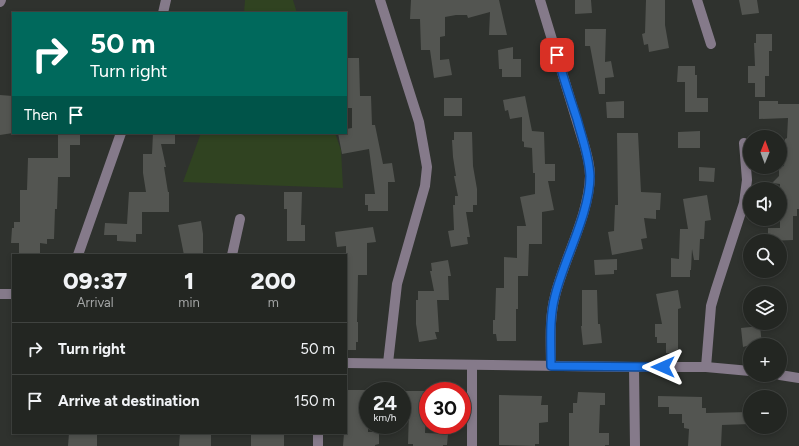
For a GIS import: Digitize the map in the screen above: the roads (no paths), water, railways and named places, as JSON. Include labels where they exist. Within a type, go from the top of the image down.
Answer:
[{"type":"street","points":[[163,12],[166,0]]},
{"type":"street","points":[[380,0],[419,122],[427,167],[425,186],[397,284],[388,363]]},
{"type":"street","points":[[540,0],[582,138],[588,160],[590,176],[584,210],[554,296],[552,313],[551,366]]},
{"type":"street","points":[[697,0],[711,44]]},
{"type":"street","points":[[78,254],[121,134]]},
{"type":"street","points":[[706,367],[711,306],[744,203],[747,174]]},
{"type":"street","points":[[232,254],[240,219]]},
{"type":"street","points":[[0,294],[12,294]]},
{"type":"street","points":[[347,363],[706,367],[743,370]]},
{"type":"street","points":[[472,365],[472,446]]},
{"type":"street","points":[[634,367],[635,446]]},
{"type":"street","points":[[787,376],[799,378]]},
{"type":"street","points":[[318,434],[318,446]]}]
